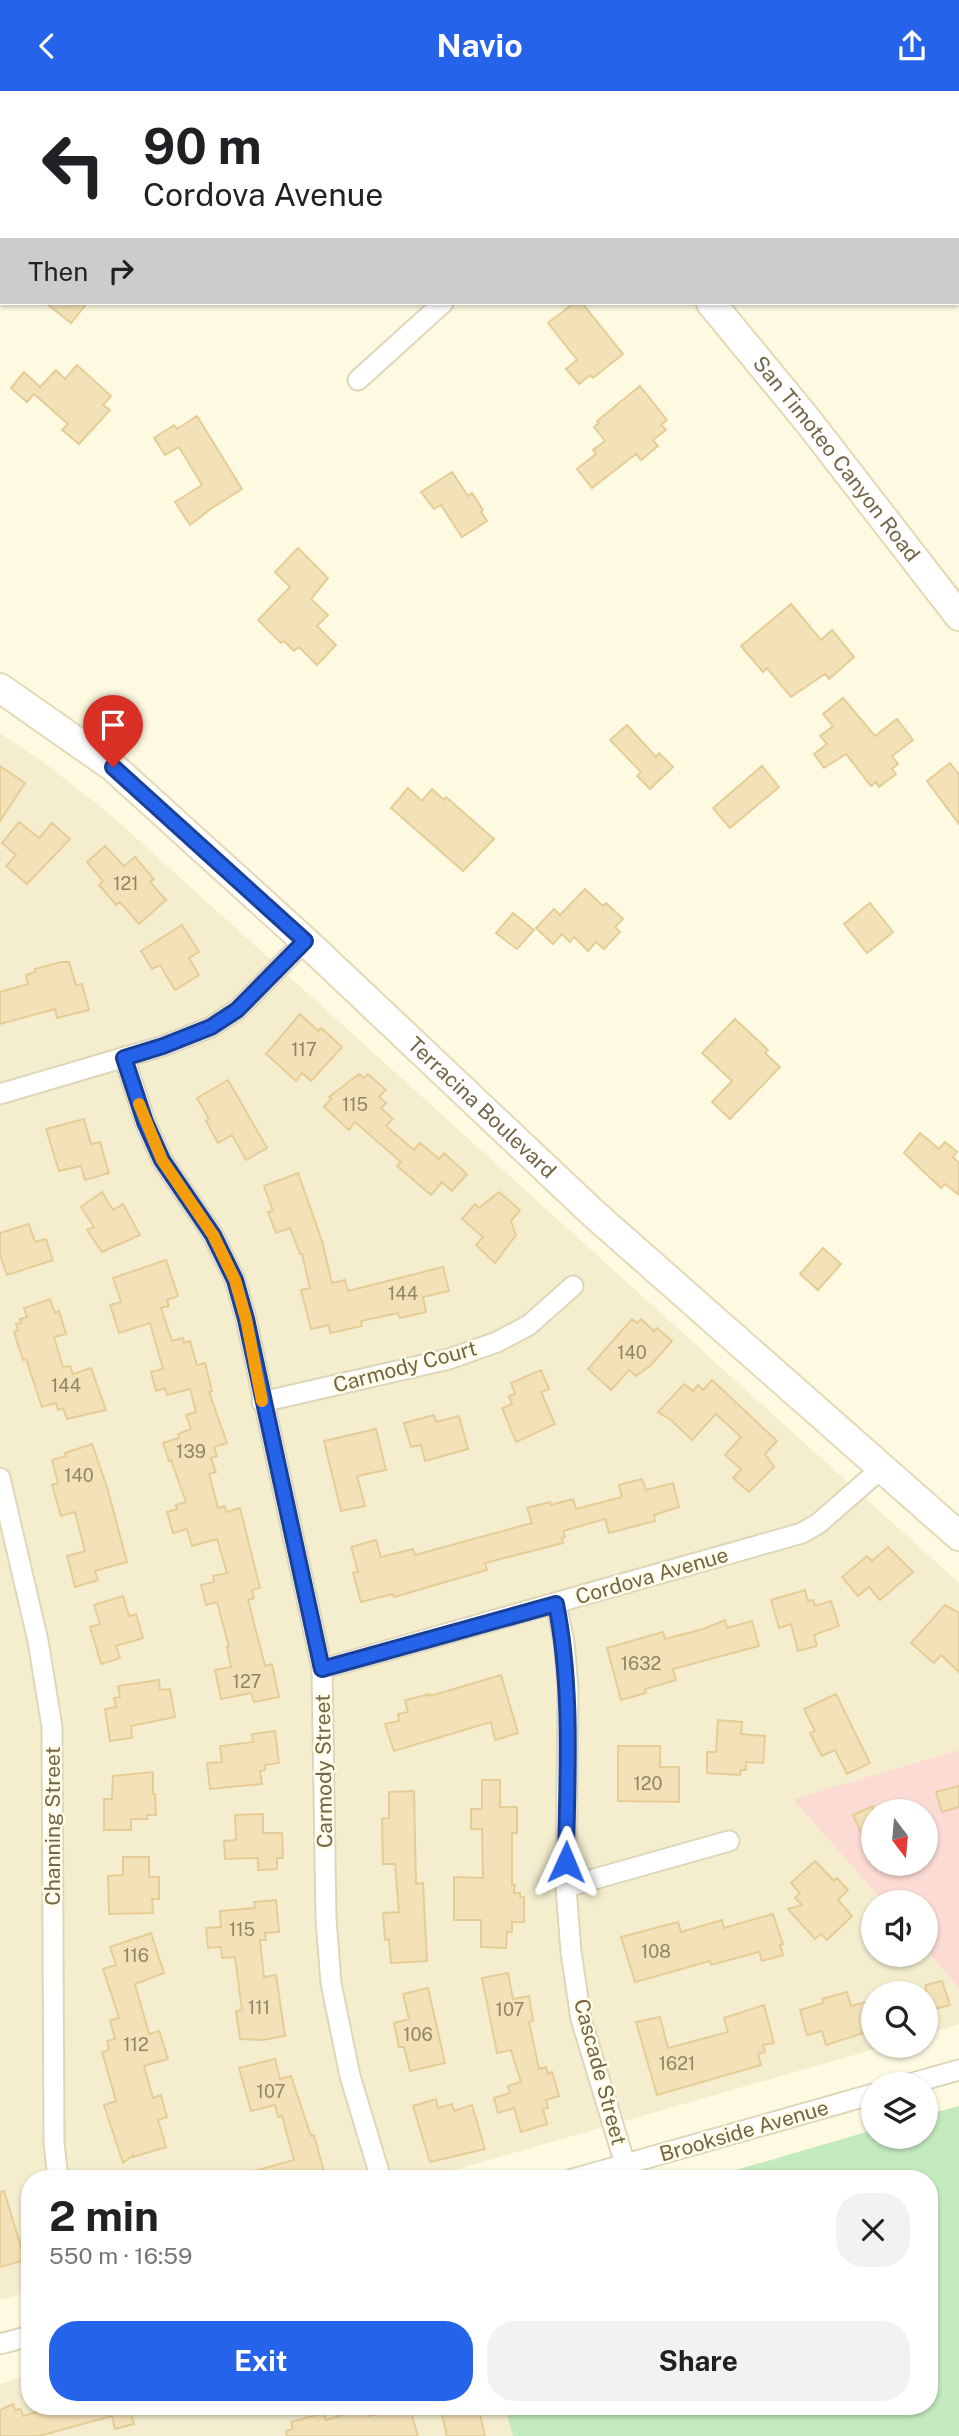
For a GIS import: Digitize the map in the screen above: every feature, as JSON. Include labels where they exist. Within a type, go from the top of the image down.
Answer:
[{"type":"main road","name":"San Timoteo Canyon Road","points":[[713,305],[808,421],[959,616]]},
{"type":"main road","name":"Terracina Boulevard","points":[[0,688],[113,767],[305,941],[594,1214],[959,1536]]},
{"type":"street","points":[[358,380],[441,305]]},
{"type":"street","points":[[0,1094],[163,1046],[211,1027],[237,1010],[305,941]]},
{"type":"street","name":"Carmody Street","points":[[124,1058],[145,1122],[162,1160],[213,1235],[235,1280],[246,1319],[322,1669],[326,1919],[331,1983],[350,2077],[378,2170]]},
{"type":"street","name":"Carmody Court","points":[[262,1402],[449,1359],[497,1342],[528,1325],[573,1286]]},
{"type":"street","name":"Cordova Avenue","points":[[322,1669],[802,1533],[820,1523],[882,1468]]},
{"type":"street","name":"Channing Street","points":[[0,1478],[38,1641],[52,1727],[54,2144],[57,2170]]},
{"type":"street","name":"Cascade Street","points":[[556,1604],[564,1642],[568,1688],[566,1887],[571,1952],[581,2019],[625,2164]]},
{"type":"street","points":[[566,1887],[729,1841]]},
{"type":"street","points":[[938,2076],[959,2070]]},
{"type":"street","name":"Brookside Avenue","points":[[604,2170],[861,2097]]},
{"type":"street","points":[[0,2344],[21,2338]]},
{"type":"shaded area","points":[[0,733],[46,764],[112,816],[959,1583],[959,1750],[794,1799],[874,1890],[861,1890],[861,1967],[938,1967],[938,1964],[959,1988],[959,2024],[938,2030],[938,1981],[861,1981],[861,2053],[454,2170],[21,2170],[21,2294],[0,2300]]},
{"type":"shaded area","points":[[959,1750],[959,1988],[938,1964],[938,1890],[873,1890],[861,1876],[938,1876],[938,1799],[861,1799],[861,1876],[793,1799]]},
{"type":"shaded area","points":[[21,2378],[21,2415],[507,2415],[513,2436],[0,2436],[0,2384]]},
{"type":"green space","points":[[959,2106],[959,2436],[513,2436],[507,2415],[938,2415],[938,2170],[736,2170],[861,2134],[861,2149],[938,2149],[938,2112]]},
{"type":"building","points":[[48,305],[85,305],[71,323]]},
{"type":"building","points":[[571,305],[584,305],[623,354],[593,378],[590,375],[579,384],[566,369],[577,360],[548,323]]},
{"type":"building","points":[[77,365],[111,396],[103,405],[110,410],[79,444],[62,430],[68,424],[34,394],[27,402],[11,388],[24,372],[40,387],[56,370],[65,379]]},
{"type":"building","points":[[640,386],[667,420],[661,425],[666,430],[653,440],[658,446],[641,460],[636,454],[592,488],[577,469],[596,454],[593,450],[605,441],[594,427],[599,423],[597,421]]},
{"type":"building","points":[[197,416],[242,489],[190,525],[175,502],[202,485],[179,447],[165,455],[154,438],[174,425],[177,429]]},
{"type":"building","points":[[452,472],[468,496],[472,493],[487,521],[462,537],[441,505],[434,509],[421,492]]},
{"type":"building","points":[[298,548],[328,578],[311,599],[328,615],[317,626],[336,645],[317,665],[299,647],[294,651],[284,641],[281,643],[258,620],[290,587],[275,572]]},
{"type":"building","points":[[791,604],[821,640],[832,630],[854,657],[829,679],[825,674],[791,697],[767,668],[763,672],[741,646]]},
{"type":"building","points":[[843,698],[875,736],[897,719],[913,740],[892,756],[898,764],[892,769],[896,774],[879,787],[876,782],[871,786],[846,754],[824,768],[814,754],[827,744],[820,736],[833,726],[823,714]]},
{"type":"building","points":[[627,725],[656,757],[659,753],[673,767],[650,789],[637,776],[641,772],[610,740]]},
{"type":"building","points":[[950,763],[959,775],[959,824],[927,781]]},
{"type":"building","points":[[0,766],[25,783],[0,821]]},
{"type":"building","points":[[762,766],[779,787],[730,828],[713,808]]},
{"type":"building","points":[[408,788],[422,801],[432,789],[444,800],[446,797],[494,839],[463,871],[391,808]]},
{"type":"building","points":[[19,822],[39,838],[52,823],[70,839],[27,884],[6,866],[16,855],[2,843]]},
{"type":"building","points":[[105,846],[124,866],[135,857],[154,879],[150,882],[166,900],[139,924],[120,902],[116,905],[99,885],[103,881],[87,862]]},
{"type":"building","points":[[585,889],[603,906],[606,903],[623,919],[615,927],[620,932],[604,949],[596,942],[588,951],[574,937],[570,942],[562,934],[553,944],[536,928],[554,909],[560,915]]},
{"type":"building","points":[[870,903],[893,932],[867,953],[844,924]]},
{"type":"building","points":[[513,913],[534,930],[517,949],[496,933]]},
{"type":"building","points":[[182,925],[199,952],[189,958],[199,975],[175,990],[160,965],[152,969],[141,951]]},
{"type":"building","points":[[69,962],[76,985],[82,984],[89,1010],[57,1018],[55,1009],[0,1024],[0,992],[28,984],[26,975],[35,972],[35,969]]},
{"type":"building","points":[[300,1014],[318,1031],[321,1028],[342,1047],[311,1081],[302,1073],[296,1081],[266,1054]]},
{"type":"building","points":[[735,1019],[768,1050],[765,1053],[780,1067],[730,1119],[712,1102],[732,1081],[702,1053]]},
{"type":"building","points":[[359,1074],[364,1078],[368,1074],[386,1090],[379,1097],[386,1103],[381,1108],[393,1119],[386,1126],[414,1150],[420,1143],[439,1159],[444,1153],[467,1174],[452,1191],[442,1182],[431,1195],[397,1166],[401,1162],[355,1122],[349,1130],[324,1107],[331,1099],[329,1097]]},
{"type":"building","points":[[228,1080],[267,1148],[246,1160],[232,1135],[218,1143],[197,1098]]},
{"type":"building","points":[[84,1119],[91,1144],[100,1142],[109,1173],[85,1180],[81,1166],[59,1171],[46,1129]]},
{"type":"building","points":[[920,1133],[939,1149],[945,1142],[957,1152],[953,1157],[959,1163],[959,1195],[945,1184],[941,1188],[904,1153]]},
{"type":"building","points":[[298,1173],[322,1241],[332,1283],[345,1280],[348,1291],[443,1267],[449,1291],[423,1297],[426,1312],[400,1318],[398,1313],[361,1321],[362,1326],[330,1333],[329,1325],[311,1329],[301,1290],[310,1288],[302,1254],[290,1228],[276,1233],[268,1212],[273,1211],[264,1186]]},
{"type":"building","points":[[102,1192],[113,1210],[123,1204],[140,1235],[102,1252],[87,1230],[94,1227],[81,1207]]},
{"type":"building","points":[[499,1192],[520,1210],[511,1221],[516,1235],[495,1263],[476,1245],[483,1237],[462,1219],[475,1204],[479,1208]]},
{"type":"building","points":[[29,1224],[35,1242],[46,1239],[53,1260],[7,1275],[0,1255],[0,1233]]},
{"type":"building","points":[[823,1248],[841,1264],[818,1290],[800,1274]]},
{"type":"building","points":[[166,1260],[178,1296],[167,1300],[169,1306],[161,1308],[172,1341],[183,1338],[184,1343],[190,1341],[197,1365],[205,1363],[212,1391],[209,1392],[227,1443],[214,1447],[217,1456],[211,1458],[216,1472],[209,1474],[218,1508],[225,1506],[226,1512],[240,1508],[260,1588],[252,1590],[254,1598],[248,1600],[265,1666],[272,1664],[279,1697],[254,1702],[251,1693],[221,1699],[215,1670],[231,1667],[229,1647],[217,1602],[206,1605],[201,1585],[214,1582],[213,1576],[227,1573],[217,1539],[192,1546],[187,1529],[173,1533],[167,1512],[186,1502],[163,1443],[179,1438],[178,1434],[191,1429],[186,1415],[196,1412],[190,1389],[167,1395],[165,1388],[156,1391],[151,1372],[163,1369],[150,1323],[119,1333],[110,1305],[121,1302],[113,1278]]},
{"type":"building","points":[[50,1299],[55,1313],[59,1311],[66,1334],[54,1337],[63,1367],[70,1366],[73,1374],[91,1368],[106,1410],[67,1419],[63,1408],[58,1410],[56,1403],[42,1407],[14,1332],[18,1330],[16,1324],[21,1323],[20,1319],[27,1317],[24,1308]]},
{"type":"building","points":[[632,1319],[637,1323],[641,1319],[654,1331],[657,1328],[672,1341],[651,1365],[636,1376],[629,1370],[611,1390],[588,1369]]},
{"type":"building","points":[[541,1370],[549,1389],[541,1392],[555,1424],[516,1442],[502,1408],[512,1404],[509,1396],[515,1394],[511,1383]]},
{"type":"building","points":[[712,1380],[777,1441],[765,1454],[774,1467],[749,1492],[733,1478],[741,1469],[725,1455],[741,1437],[716,1414],[692,1440],[658,1412],[684,1384],[693,1391],[698,1385],[703,1390]]},
{"type":"building","points":[[434,1415],[436,1422],[459,1416],[468,1449],[425,1461],[421,1445],[411,1447],[404,1423]]},
{"type":"building","points":[[376,1429],[386,1470],[357,1476],[365,1506],[341,1511],[324,1441]]},
{"type":"building","points":[[92,1444],[107,1487],[127,1562],[95,1571],[98,1580],[75,1587],[67,1556],[85,1551],[75,1512],[61,1516],[52,1485],[58,1483],[52,1460]]},
{"type":"building","points":[[642,1479],[646,1490],[673,1483],[679,1507],[654,1515],[655,1521],[609,1533],[605,1519],[563,1531],[563,1543],[485,1563],[487,1570],[394,1597],[393,1594],[361,1602],[353,1573],[358,1572],[351,1547],[376,1540],[381,1557],[413,1549],[415,1555],[532,1523],[527,1508],[573,1499],[576,1509],[622,1497],[619,1485]]},
{"type":"building","points":[[888,1547],[913,1572],[880,1600],[869,1587],[858,1596],[842,1577],[867,1556],[872,1561]]},
{"type":"building","points":[[805,1590],[808,1601],[813,1600],[815,1606],[831,1601],[839,1626],[814,1635],[817,1646],[798,1651],[791,1624],[779,1628],[771,1600]]},
{"type":"building","points":[[123,1596],[129,1616],[136,1614],[143,1638],[116,1646],[120,1658],[101,1664],[90,1627],[100,1624],[94,1605]]},
{"type":"building","points":[[945,1605],[959,1613],[959,1672],[941,1655],[934,1663],[911,1643]]},
{"type":"building","points":[[725,1620],[727,1628],[752,1621],[759,1646],[673,1669],[676,1680],[645,1689],[646,1693],[621,1700],[607,1648],[663,1632],[665,1639]]},
{"type":"building","points":[[501,1675],[518,1733],[495,1740],[491,1722],[394,1751],[385,1724],[399,1721],[398,1714],[408,1712],[405,1700],[430,1696]]},
{"type":"building","points":[[159,1680],[160,1690],[170,1689],[175,1717],[131,1726],[132,1738],[110,1741],[105,1709],[116,1707],[114,1698],[120,1697],[118,1686]]},
{"type":"building","points":[[836,1694],[870,1763],[847,1774],[835,1750],[822,1756],[810,1733],[815,1731],[804,1709]]},
{"type":"building","points":[[718,1720],[742,1722],[741,1734],[765,1736],[763,1763],[746,1762],[746,1770],[741,1770],[740,1775],[707,1773],[707,1752],[716,1752]]},
{"type":"building","points":[[275,1731],[279,1763],[265,1765],[265,1770],[260,1771],[262,1784],[210,1789],[207,1763],[222,1762],[220,1746],[253,1742],[252,1734]]},
{"type":"building","points":[[618,1746],[660,1746],[660,1767],[679,1767],[679,1802],[618,1801]]},
{"type":"building","points":[[153,1772],[156,1815],[147,1815],[147,1819],[131,1819],[131,1830],[104,1830],[104,1799],[112,1799],[113,1776]]},
{"type":"building","points":[[482,1780],[500,1780],[500,1807],[517,1807],[517,1833],[512,1833],[512,1885],[515,1885],[514,1893],[520,1893],[520,1897],[524,1897],[524,1922],[512,1922],[512,1932],[507,1932],[506,1948],[481,1947],[481,1920],[454,1920],[454,1877],[483,1878],[482,1829],[471,1829],[471,1809],[482,1809]]},
{"type":"building","points":[[959,1786],[959,1807],[942,1812],[936,1792]]},
{"type":"building","points":[[414,1791],[416,1884],[423,1883],[427,1961],[391,1963],[389,1939],[385,1940],[383,1913],[399,1912],[395,1864],[383,1864],[382,1819],[389,1818],[389,1792]]},
{"type":"building","points":[[861,1811],[861,1832],[853,1815]]},
{"type":"building","points":[[263,1814],[263,1833],[282,1833],[283,1858],[277,1858],[277,1869],[258,1870],[258,1858],[225,1859],[224,1841],[236,1840],[235,1815]]},
{"type":"building","points":[[123,1857],[149,1857],[149,1877],[159,1877],[159,1899],[152,1899],[153,1913],[109,1914],[108,1876],[123,1875]]},
{"type":"building","points":[[815,1861],[834,1881],[837,1878],[848,1890],[838,1900],[852,1916],[827,1940],[821,1934],[815,1939],[788,1909],[802,1905],[795,1898],[800,1893],[791,1883]]},
{"type":"building","points":[[276,1900],[279,1932],[265,1933],[266,1940],[260,1940],[264,1977],[276,1975],[285,2036],[263,2040],[240,2039],[236,2011],[242,2010],[235,1957],[222,1958],[221,1947],[208,1948],[206,1928],[221,1927],[220,1911],[255,1908],[254,1902]]},
{"type":"building","points":[[773,1914],[783,1944],[780,1945],[783,1955],[762,1961],[759,1952],[711,1965],[710,1961],[635,1982],[621,1937],[678,1922],[681,1932],[722,1920],[724,1928]]},
{"type":"building","points":[[151,1933],[164,1973],[135,1984],[149,2034],[159,2031],[168,2059],[144,2066],[153,2098],[161,2095],[167,2117],[158,2120],[166,2147],[133,2155],[123,2163],[104,2105],[116,2101],[102,2052],[109,2050],[107,2041],[115,2039],[110,2020],[119,2018],[103,1969],[116,1965],[110,1947]]},
{"type":"building","points":[[508,1973],[513,1999],[529,1996],[533,2021],[529,2022],[539,2069],[546,2067],[548,2074],[552,2072],[559,2096],[546,2100],[548,2108],[543,2109],[547,2124],[521,2132],[514,2108],[498,2113],[494,2098],[510,2093],[508,2086],[521,2082],[511,2050],[497,2053],[482,1978]]},
{"type":"building","points":[[942,1981],[950,2005],[938,2008],[938,1982]]},
{"type":"building","points":[[428,1988],[445,2063],[410,2071],[404,2047],[399,2047],[394,2023],[409,2019],[403,1994]]},
{"type":"building","points":[[847,1992],[851,2006],[861,2003],[861,2034],[826,2045],[822,2031],[807,2035],[800,2010],[823,2003],[822,1999]]},
{"type":"building","points":[[764,2005],[774,2043],[763,2045],[765,2052],[758,2054],[761,2065],[657,2095],[636,2022],[660,2017],[668,2048],[728,2032],[724,2018]]},
{"type":"building","points":[[275,2059],[280,2079],[291,2076],[311,2136],[314,2135],[324,2170],[258,2170],[294,2160],[282,2116],[278,2117],[275,2105],[251,2111],[239,2068]]},
{"type":"building","points":[[436,2099],[438,2108],[452,2104],[454,2111],[472,2105],[485,2149],[430,2162],[413,2106]]},
{"type":"building","points":[[4,2191],[21,2247],[21,2261],[0,2267],[0,2192]]},
{"type":"building","points":[[13,2404],[15,2410],[21,2409],[23,2416],[132,2415],[134,2424],[115,2429],[112,2416],[39,2436],[0,2436],[0,2410]]},
{"type":"building","points":[[317,2415],[325,2415],[326,2420],[343,2415],[412,2415],[418,2436],[287,2436],[286,2431],[293,2429],[291,2422]]},
{"type":"building","points":[[442,2415],[480,2415],[485,2436],[447,2436]]},
{"type":"slow traffic","points":[[139,1104],[162,1160],[213,1235],[235,1280],[246,1319],[262,1401]]},
{"type":"route","points":[[113,767],[305,941],[237,1010],[211,1027],[124,1058],[145,1122],[162,1160],[213,1235],[235,1280],[246,1319],[322,1669],[556,1604],[564,1642],[568,1688],[566,1862]]}]
